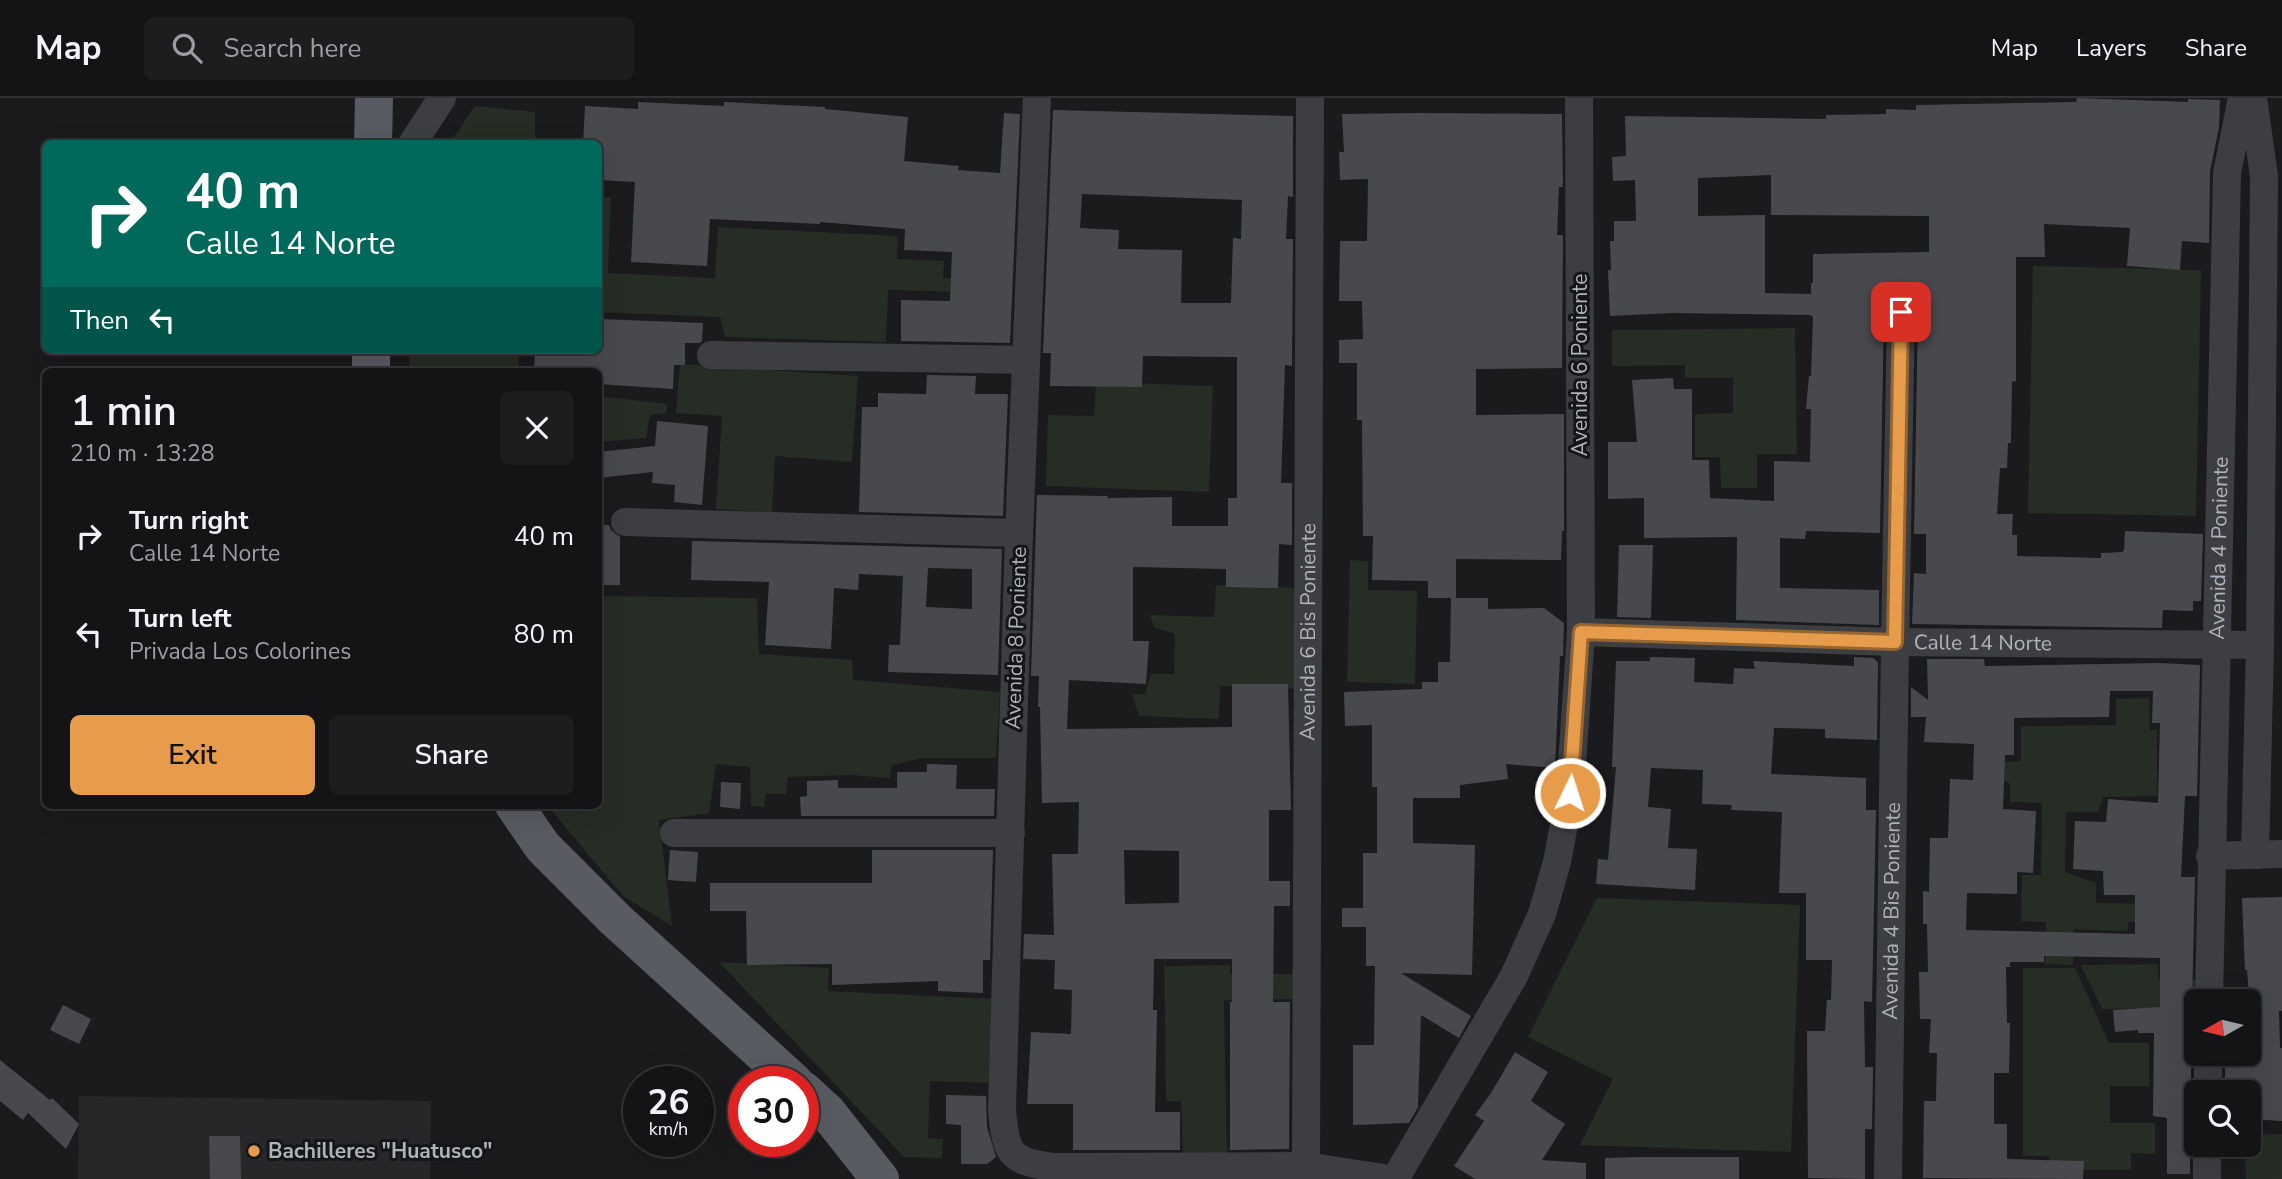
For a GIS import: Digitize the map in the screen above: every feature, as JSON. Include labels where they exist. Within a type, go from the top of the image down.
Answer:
[{"type":"main road","points":[[373,98],[373,140]]},
{"type":"main road","points":[[517,809],[542,847],[616,920],[776,1066]]},
{"type":"main road","points":[[819,1105],[880,1179]]},
{"type":"street","points":[[415,140],[442,98]]},
{"type":"street","name":"Avenida 8 Poniente","points":[[1037,98],[1019,533],[1003,1110],[1005,1134],[1010,1150],[1019,1160],[1032,1165],[1306,1166]]},
{"type":"street","name":"Avenida 6 Bis Poniente","points":[[1306,1166],[1310,98]]},
{"type":"street","name":"Avenida 6 Poniente","points":[[1580,98],[1581,632]]},
{"type":"street","name":"Avenida 4 Poniente","points":[[2209,989],[2227,173],[2242,98]]},
{"type":"street","name":"Avenida 4 Poniente","points":[[2253,98],[2264,176],[2260,645],[2268,855]]},
{"type":"street","name":"Avenida 4 Bis Poniente","points":[[1888,1179],[1901,312]]},
{"type":"street","points":[[711,355],[1026,360]]},
{"type":"street","points":[[625,522],[1019,533]]},
{"type":"street","points":[[1306,1166],[1392,1179],[1514,976],[1542,914],[1557,862],[1570,793],[1581,632]]},
{"type":"street","name":"Calle 14 Norte","points":[[1581,632],[1895,642],[2260,645]]},
{"type":"street","points":[[674,832],[1011,833]]},
{"type":"street","points":[[2210,856],[2268,855]]},
{"type":"street","points":[[2207,1157],[2207,1179]]},
{"type":"shaded area","points":[[475,106],[535,112],[535,140],[452,140]]},
{"type":"shaded area","points":[[602,197],[611,197],[608,273],[715,278],[718,227],[898,236],[897,259],[944,261],[943,278],[1006,281],[1001,293],[888,290],[886,342],[725,337],[720,317],[602,312]]},
{"type":"shaded area","points":[[2033,266],[2201,270],[2196,516],[2028,513]]},
{"type":"shaded area","points":[[1795,328],[1797,454],[1757,454],[1757,488],[1721,488],[1720,457],[1695,457],[1695,414],[1733,413],[1733,378],[1685,378],[1685,365],[1612,366],[1612,330]]},
{"type":"shaded area","points":[[409,354],[519,354],[518,368],[410,368]]},
{"type":"shaded area","points":[[680,364],[858,376],[852,462],[775,456],[772,513],[716,509],[722,416],[676,413]]},
{"type":"shaded area","points":[[1096,382],[1213,386],[1209,492],[1046,486],[1048,415],[1094,416]]},
{"type":"shaded area","points":[[602,396],[667,404],[666,413],[650,415],[646,438],[602,442]]},
{"type":"shaded area","points":[[1350,560],[1368,561],[1368,590],[1417,591],[1415,684],[1347,682]]},
{"type":"shaded area","points":[[1216,585],[1303,588],[1299,689],[1220,686],[1219,719],[1139,716],[1132,694],[1145,694],[1151,674],[1174,674],[1175,634],[1154,627],[1150,615],[1214,617]]},
{"type":"shaded area","points":[[602,596],[757,598],[759,654],[852,660],[853,680],[1000,692],[996,758],[923,758],[892,765],[890,778],[851,775],[788,777],[786,794],[766,794],[764,807],[751,806],[750,767],[716,764],[709,813],[659,820],[672,926],[623,896],[550,809],[602,809]]},
{"type":"shaded area","points":[[2149,698],[2150,730],[2157,730],[2157,796],[2103,797],[2098,812],[2066,812],[2065,872],[2096,883],[2096,903],[2158,904],[2157,923],[2128,922],[2128,931],[2074,929],[2073,965],[2045,964],[2046,922],[2021,921],[2022,875],[2041,875],[2042,803],[2010,802],[2010,784],[2000,778],[2000,762],[2021,761],[2021,726],[2116,725],[2116,699]]},
{"type":"shaded area","points":[[1597,898],[1800,905],[1791,1152],[1580,1145],[1613,1079],[1528,1037]]},
{"type":"shaded area","points":[[1164,947],[1165,966],[1230,965],[1230,974],[1301,974],[1302,999],[1224,1000],[1227,1158],[1183,1159],[1181,1101],[1166,1101]]},
{"type":"shaded area","points":[[719,962],[829,968],[828,991],[994,999],[990,1083],[930,1081],[928,1138],[943,1139],[942,1158],[904,1157]]},
{"type":"shaded area","points":[[2158,964],[2159,980],[2207,980],[2208,989],[2184,989],[2184,998],[2173,998],[2172,1008],[2102,1009],[2081,965]]},
{"type":"shaded area","points":[[2023,968],[2075,968],[2109,1043],[2149,1043],[2149,1086],[2110,1086],[2110,1123],[2155,1123],[2155,1154],[2131,1153],[2131,1170],[2049,1169],[2049,1156],[2023,1156]]},
{"type":"shaded area","name":"Bachilleres \"Huatusco\"","points":[[79,1096],[431,1101],[430,1179],[78,1179]]},
{"type":"shaded area","points":[[2282,1134],[2282,1179],[2246,1179],[2245,1157],[2261,1157],[2261,1135]]},
{"type":"building","points":[[2077,98],[2188,102],[2188,99],[2220,100],[2219,127],[2210,172],[2209,243],[2182,241],[2180,270],[2127,266],[2130,228],[2044,224],[2045,257],[2016,257],[2016,381],[2012,382],[2011,443],[2008,443],[2007,468],[2000,468],[1997,514],[2013,514],[2012,535],[2017,535],[2017,556],[2101,558],[2101,553],[2124,550],[2125,531],[2203,534],[2201,601],[2193,601],[2193,611],[2163,610],[2162,628],[1912,624],[1914,573],[1926,574],[1926,534],[1914,534],[1918,312],[1910,298],[1901,295],[1887,303],[1884,312],[1880,533],[1806,531],[1805,539],[1780,538],[1780,588],[1879,590],[1879,625],[1736,620],[1737,537],[1644,538],[1644,498],[1608,499],[1608,442],[1637,442],[1632,380],[1673,378],[1674,389],[1692,389],[1692,460],[1709,460],[1710,498],[1774,501],[1774,461],[1810,462],[1811,409],[1806,409],[1811,376],[1813,317],[1671,313],[1610,316],[1608,270],[1611,270],[1610,241],[1614,241],[1614,221],[1636,221],[1635,180],[1613,181],[1612,157],[1626,156],[1625,116],[1826,119],[1826,115],[1886,114],[1886,109],[1916,110],[1916,105],[2076,102]],"holes":[[[1771,175],[1771,215],[1929,216],[1929,252],[1813,254],[1811,294],[1765,293],[1765,215],[1698,216],[1698,178]]]},
{"type":"building","points":[[638,102],[724,106],[724,102],[825,107],[908,117],[904,161],[959,166],[958,170],[1000,173],[1004,113],[1020,114],[1010,343],[901,341],[901,300],[950,301],[952,252],[904,250],[905,229],[820,222],[710,219],[707,266],[631,262],[635,182],[602,180],[602,140],[583,140],[585,106],[638,109]]},
{"type":"building","points":[[1053,110],[1293,116],[1293,197],[1288,196],[1286,239],[1293,239],[1292,366],[1285,365],[1281,483],[1292,483],[1292,545],[1279,544],[1278,588],[1226,587],[1226,569],[1133,567],[1133,641],[1149,641],[1146,684],[1069,680],[1067,729],[1232,727],[1232,684],[1288,684],[1291,810],[1269,810],[1269,881],[1290,881],[1290,906],[1274,906],[1273,1002],[1290,1002],[1289,1149],[1230,1150],[1232,959],[1154,959],[1153,1010],[1157,1010],[1155,1112],[1180,1112],[1180,1150],[1073,1150],[1073,1104],[1027,1104],[1031,1032],[1071,1034],[1072,990],[1054,989],[1055,960],[1023,959],[1024,934],[1054,935],[1052,854],[1078,854],[1079,802],[1042,803],[1039,676],[1031,676],[1037,495],[1172,497],[1172,526],[1228,526],[1228,498],[1237,498],[1237,357],[1143,356],[1142,387],[1050,386],[1051,353],[1043,353]],"holes":[[[1082,194],[1242,200],[1241,239],[1233,238],[1231,303],[1181,303],[1182,250],[1118,249],[1119,230],[1080,228]],[[1124,850],[1179,851],[1179,903],[1125,904]]]},
{"type":"building","points":[[1342,114],[1562,114],[1563,187],[1559,187],[1557,235],[1563,235],[1562,368],[1476,369],[1476,415],[1564,414],[1564,531],[1561,560],[1456,559],[1456,598],[1428,598],[1428,581],[1372,580],[1373,536],[1363,536],[1362,420],[1357,420],[1357,363],[1339,363],[1339,340],[1363,339],[1362,301],[1339,301],[1340,241],[1367,241],[1368,179],[1340,180],[1339,152],[1344,152]]},
{"type":"building","points":[[602,319],[703,323],[702,341],[685,343],[685,365],[674,365],[673,389],[602,384],[602,368],[534,368],[535,354],[602,354]]},
{"type":"building","points":[[927,375],[976,376],[975,394],[1008,394],[1003,516],[859,512],[862,407],[878,407],[878,393],[926,394]]},
{"type":"building","points":[[657,421],[708,426],[702,505],[674,502],[675,485],[652,483],[653,472],[602,478],[602,452],[655,446]]},
{"type":"building","points":[[602,525],[609,525],[620,537],[620,585],[602,585]]},
{"type":"building","points":[[692,541],[1002,549],[998,675],[888,672],[889,645],[900,645],[903,576],[859,574],[858,590],[834,588],[831,649],[765,645],[769,582],[691,580]],"holes":[[[928,568],[972,569],[972,609],[926,607]]]},
{"type":"building","points":[[1619,545],[1653,545],[1651,618],[1617,617]]},
{"type":"building","points":[[1451,598],[1488,598],[1488,609],[1544,608],[1564,623],[1555,768],[1506,764],[1508,779],[1460,785],[1460,798],[1413,798],[1413,843],[1475,845],[1472,975],[1401,973],[1471,1016],[1459,1038],[1421,1015],[1418,1107],[1409,1123],[1353,1125],[1353,1045],[1374,1045],[1375,966],[1366,966],[1366,927],[1342,927],[1342,908],[1363,908],[1363,853],[1377,853],[1377,787],[1372,787],[1372,725],[1345,726],[1344,692],[1422,689],[1422,682],[1438,682],[1438,662],[1450,662]]},
{"type":"building","points":[[1650,657],[1695,658],[1694,682],[1733,684],[1734,668],[1755,669],[1753,661],[1854,666],[1854,657],[1873,658],[1878,662],[1877,740],[1825,738],[1825,729],[1774,728],[1771,774],[1866,778],[1866,810],[1876,810],[1872,1002],[1864,1001],[1865,1067],[1873,1067],[1872,1129],[1865,1129],[1865,1179],[1808,1178],[1807,1031],[1825,1031],[1827,1000],[1831,1000],[1832,960],[1806,960],[1806,893],[1779,893],[1782,812],[1731,810],[1732,805],[1702,804],[1703,770],[1651,768],[1648,807],[1671,809],[1668,848],[1697,849],[1695,890],[1596,884],[1598,859],[1608,860],[1616,767],[1612,767],[1616,661],[1650,661]]},
{"type":"building","points":[[1927,659],[1984,659],[1985,666],[2160,663],[2200,665],[2197,796],[2185,796],[2181,877],[2195,877],[2192,989],[2184,989],[2184,1066],[2191,1066],[2191,1080],[2184,1080],[2184,1157],[2190,1157],[2190,1174],[2167,1174],[2167,1118],[2153,1116],[2154,1033],[2138,1033],[2138,1030],[2115,1032],[2113,1010],[2160,1007],[2160,958],[2044,956],[2044,962],[2010,962],[2010,967],[2006,967],[2007,1023],[2010,1023],[2009,1073],[1994,1073],[1994,1124],[2007,1124],[2007,1159],[2084,1161],[2083,1179],[1923,1178],[1924,1101],[1936,1101],[1937,1053],[1929,1053],[1931,1019],[1920,1019],[1919,972],[1928,972],[1923,891],[1929,892],[1930,838],[1948,838],[1950,779],[1973,780],[1974,744],[1924,742],[1926,717],[1911,717],[1911,687],[1928,700]],"holes":[[[2110,691],[2153,691],[2152,723],[2160,723],[2158,803],[2108,799],[2106,822],[2075,821],[2073,869],[2103,871],[2104,895],[2135,895],[2135,934],[1966,930],[1967,893],[2017,894],[2017,872],[2033,873],[2036,811],[2003,809],[2005,755],[2014,755],[2014,718],[2109,717]]]},
{"type":"building","points":[[927,764],[957,765],[956,789],[995,789],[994,816],[801,816],[800,797],[807,796],[807,781],[838,780],[838,788],[897,788],[897,772],[927,772]]},
{"type":"building","points":[[721,782],[741,783],[740,809],[720,807]]},
{"type":"building","points":[[670,850],[698,852],[696,882],[668,880]]},
{"type":"building","points":[[872,850],[993,850],[990,960],[983,960],[983,993],[938,991],[938,981],[832,985],[832,964],[747,965],[746,911],[710,911],[710,883],[872,883]]},
{"type":"building","points":[[2282,897],[2282,1011],[2279,1011],[2282,1121],[2261,1120],[2261,1080],[2225,1080],[2225,1066],[2261,1066],[2261,989],[2249,989],[2245,970],[2242,898]]},
{"type":"building","points":[[63,1005],[91,1019],[79,1044],[50,1030]]},
{"type":"building","points":[[1515,1052],[1548,1072],[1531,1101],[1565,1124],[1542,1160],[1586,1163],[1586,1179],[1475,1179],[1454,1166],[1484,1121],[1475,1115]]},
{"type":"building","points":[[0,1060],[50,1100],[52,1098],[79,1124],[66,1149],[28,1113],[23,1120],[0,1101]]},
{"type":"building","points":[[946,1095],[986,1096],[987,1127],[996,1157],[987,1164],[961,1164],[961,1125],[946,1124]]},
{"type":"building","points":[[209,1136],[240,1136],[241,1179],[210,1179]]},
{"type":"building","points":[[1739,1157],[1739,1179],[1605,1179],[1605,1158]]},
{"type":"place","name":"Bachilleres \"Huatusco\"","points":[[254,1151]]},
{"type":"route","points":[[1570,793],[1581,632],[1895,642],[1901,312]]}]
